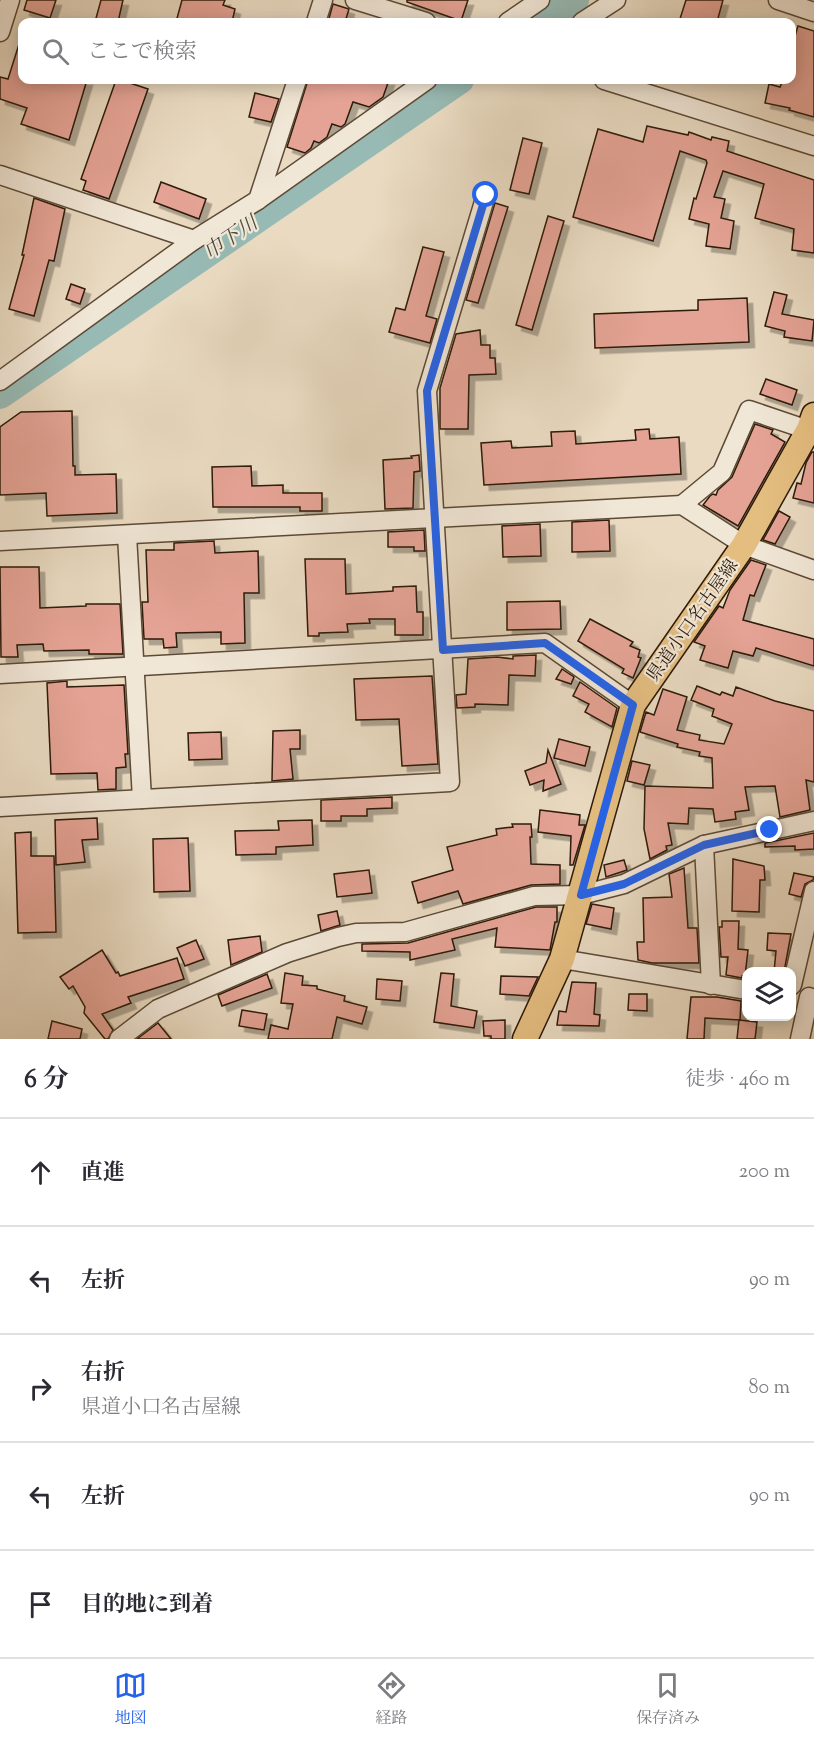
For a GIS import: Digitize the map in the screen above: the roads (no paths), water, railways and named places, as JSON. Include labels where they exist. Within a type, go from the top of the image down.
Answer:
[{"type":"main road","name":"県道小口名古屋線","points":[[525,1039],[562,960],[633,705],[744,545],[812,425]]},
{"type":"street","points":[[0,32],[10,0]]},
{"type":"street","points":[[317,18],[323,0]]},
{"type":"street","points":[[355,0],[413,18]]},
{"type":"street","points":[[514,18],[540,0]]},
{"type":"street","points":[[588,18],[616,0]]},
{"type":"street","points":[[778,0],[814,12]]},
{"type":"street","points":[[258,200],[296,84]]},
{"type":"street","points":[[0,381],[194,240],[258,200],[421,84]]},
{"type":"street","points":[[617,84],[814,146]]},
{"type":"street","points":[[0,175],[194,240]]},
{"type":"street","points":[[0,807],[450,782],[427,391],[486,195]]},
{"type":"street","points":[[0,542],[682,504],[722,472],[749,410],[812,425]]},
{"type":"street","points":[[682,504],[744,545],[814,570]]},
{"type":"street","points":[[127,535],[142,799]]},
{"type":"street","points":[[0,674],[545,643],[633,705]]},
{"type":"street","points":[[119,1039],[158,1009],[287,953],[338,937],[356,933],[405,932],[534,896],[581,895],[624,884],[704,845],[814,821]]},
{"type":"street","points":[[704,845],[711,985]]},
{"type":"street","points":[[796,968],[814,891]]},
{"type":"street","points":[[562,960],[742,989]]},
{"type":"street","points":[[800,1039],[805,997]]},
{"type":"waterway","name":"巾下川","points":[[549,18],[575,0]]},
{"type":"waterway","name":"巾下川","points":[[0,395],[454,84]]}]
